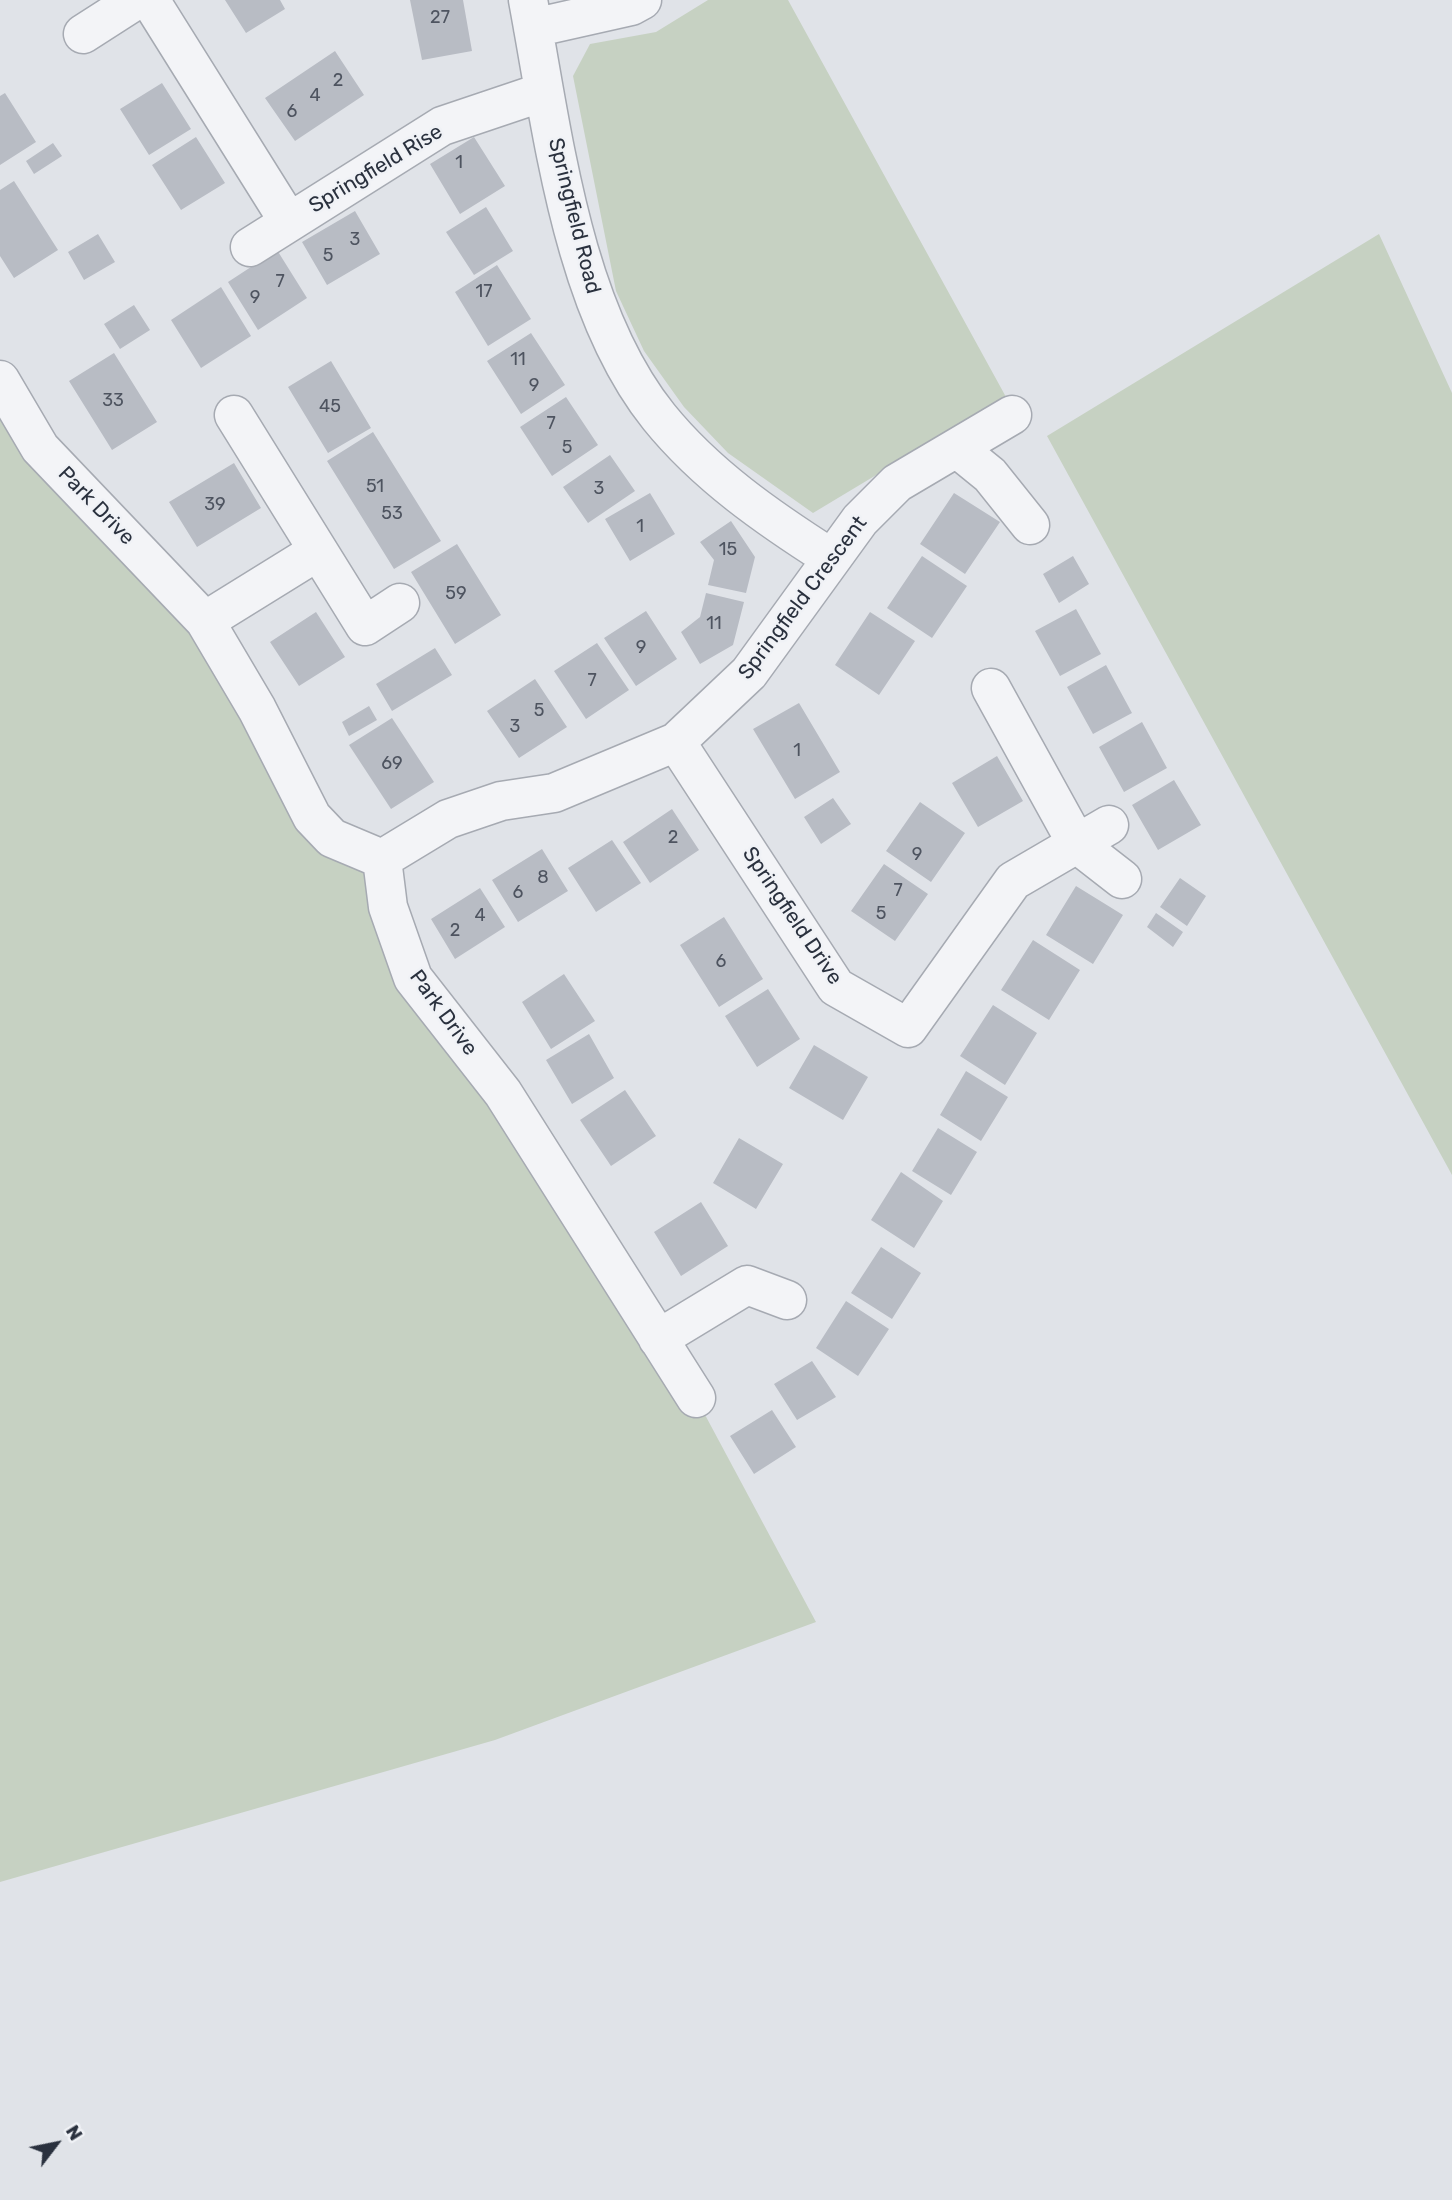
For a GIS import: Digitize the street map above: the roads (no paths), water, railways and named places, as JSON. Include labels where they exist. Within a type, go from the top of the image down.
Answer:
[{"type":"street","points":[[83,34],[136,0]]},
{"type":"street","name":"Springfield Rise","points":[[150,0],[289,222]]},
{"type":"street","name":"Springfield Road","points":[[642,0],[631,6],[530,14],[543,92],[587,283],[624,366],[658,416],[700,462],[773,521],[831,558]]},
{"type":"street","name":"Springfield Rise","points":[[250,247],[442,126],[543,92]]},
{"type":"street","name":"Park Drive","points":[[0,380],[40,448],[205,621],[257,709],[312,817],[332,838],[382,859],[388,907],[413,978],[502,1093],[696,1398]]},
{"type":"street","points":[[234,415],[365,626],[400,603]]},
{"type":"street","name":"Springfield Crescent","points":[[382,859],[448,819],[501,801],[555,793],[676,742],[749,673],[860,520],[897,483],[1012,415]]},
{"type":"street","points":[[958,449],[989,475],[1030,525]]},
{"type":"street","points":[[205,621],[318,551]]},
{"type":"street","points":[[991,688],[1077,844],[1122,879]]},
{"type":"street","name":"Springfield Drive","points":[[676,742],[836,987],[908,1028],[1013,881],[1109,825]]},
{"type":"street","points":[[658,1339],[747,1285],[787,1300]]}]
